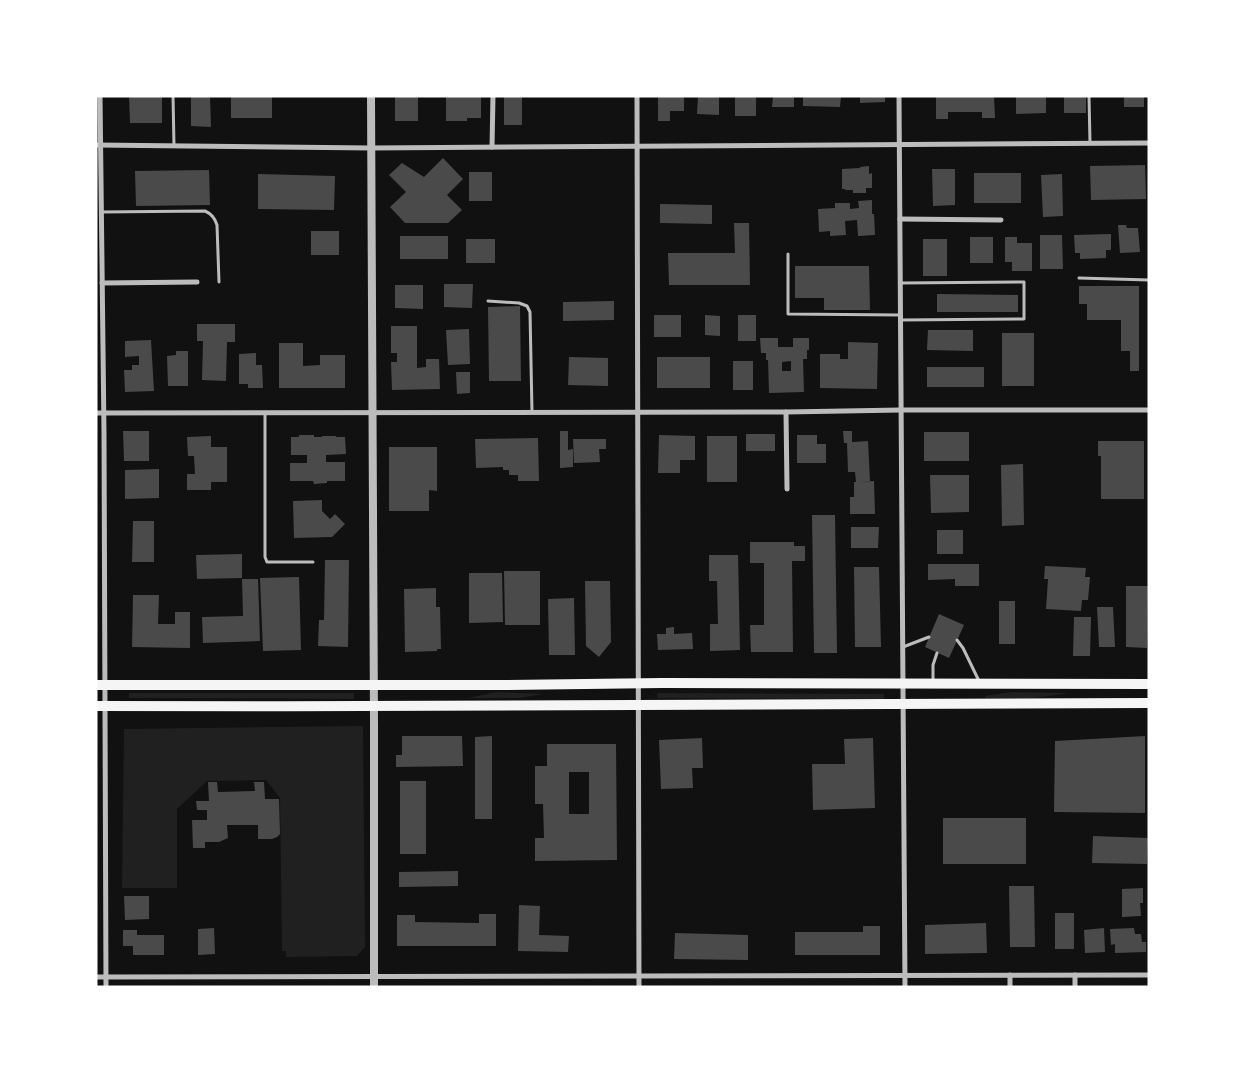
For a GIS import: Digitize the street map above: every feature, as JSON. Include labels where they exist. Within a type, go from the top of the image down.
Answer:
[{"type":"main road","points":[[101,685],[1149,684]]},
{"type":"main road","points":[[101,706],[774,706],[1149,703]]},
{"type":"street","points":[[100,96],[98,145],[104,413],[101,706],[106,987]]},
{"type":"street","points":[[371,96],[374,987]]},
{"type":"street","points":[[492,147],[493,96]]},
{"type":"street","points":[[637,96],[640,987]]},
{"type":"street","points":[[899,96],[905,987]]},
{"type":"street","points":[[98,145],[372,148],[1149,143]]},
{"type":"street","points":[[900,219],[1001,220]]},
{"type":"street","points":[[102,283],[197,282]]},
{"type":"street","points":[[96,413],[1149,410]]},
{"type":"street","points":[[786,412],[787,489]]},
{"type":"street","points":[[1010,975],[1010,987]]},
{"type":"street","points":[[1075,975],[1075,987]]},
{"type":"street","points":[[96,977],[1149,975]]},
{"type":"lane","points":[[172,96],[174,146]]},
{"type":"lane","points":[[1089,96],[1090,143]]},
{"type":"lane","points":[[101,212],[205,211],[211,214],[217,225],[218,282]]},
{"type":"lane","points":[[788,254],[788,314],[1024,320],[1024,282],[901,283]]},
{"type":"lane","points":[[1079,278],[1149,280]]},
{"type":"lane","points":[[488,301],[519,303],[527,306],[530,312],[532,412]]},
{"type":"lane","points":[[265,413],[265,557],[267,562],[313,562]]},
{"type":"lane","points":[[903,647],[929,637]]},
{"type":"lane","points":[[957,640],[963,648],[980,684]]},
{"type":"lane","points":[[933,684],[933,665],[937,653]]},
{"type":"shaded area","points":[[496,692],[544,694],[519,698],[468,698]]},
{"type":"shaded area","points":[[1012,692],[1066,693],[1033,698],[986,698],[985,696]]},
{"type":"shaded area","points":[[129,693],[354,693],[354,699],[129,698]]},
{"type":"shaded area","points":[[657,693],[884,694],[884,699],[658,698]]},
{"type":"shaded area","points":[[363,726],[365,947],[357,956],[286,957],[286,951],[282,951],[280,798],[266,780],[207,781],[177,809],[177,888],[122,888],[124,729]]},
{"type":"building","points":[[129,96],[162,96],[162,123],[130,123]]},
{"type":"building","points":[[191,96],[210,96],[211,127],[191,126]]},
{"type":"building","points":[[231,96],[272,96],[272,118],[231,118]]},
{"type":"building","points":[[395,96],[418,96],[418,121],[395,121]]},
{"type":"building","points":[[446,96],[481,96],[481,118],[467,118],[467,121],[446,121]]},
{"type":"building","points":[[504,96],[522,96],[522,125],[504,125]]},
{"type":"building","points":[[658,96],[684,96],[684,111],[670,111],[670,121],[658,121]]},
{"type":"building","points":[[698,96],[719,96],[719,115],[697,114]]},
{"type":"building","points":[[735,96],[756,96],[756,116],[735,116]]},
{"type":"building","points":[[773,96],[794,96],[794,107],[772,107]]},
{"type":"building","points":[[803,96],[841,96],[840,107],[803,106]]},
{"type":"building","points":[[860,96],[885,96],[885,102],[860,103]]},
{"type":"building","points":[[936,96],[994,96],[995,118],[982,118],[982,112],[948,112],[948,119],[936,119]]},
{"type":"building","points":[[1016,96],[1046,96],[1046,113],[1016,114]]},
{"type":"building","points":[[1064,96],[1086,96],[1086,113],[1064,113]]},
{"type":"building","points":[[1124,96],[1144,96],[1144,107],[1124,107]]},
{"type":"building","points":[[443,158],[463,179],[447,195],[462,210],[448,223],[405,223],[390,207],[406,192],[389,175],[402,163],[424,177]]},
{"type":"building","points":[[1145,165],[1146,199],[1091,200],[1090,166]]},
{"type":"building","points":[[869,166],[869,174],[872,173],[872,188],[866,188],[866,193],[853,193],[853,190],[842,189],[842,169]]},
{"type":"building","points":[[932,169],[955,169],[955,205],[933,206]]},
{"type":"building","points":[[209,170],[210,205],[136,206],[135,171]]},
{"type":"building","points":[[469,172],[492,172],[492,201],[469,201]]},
{"type":"building","points":[[974,173],[1021,173],[1021,203],[974,203]]},
{"type":"building","points":[[258,174],[335,176],[334,210],[258,209]]},
{"type":"building","points":[[1062,174],[1063,216],[1043,217],[1041,175]]},
{"type":"building","points":[[872,200],[875,235],[858,236],[857,220],[845,221],[846,235],[830,236],[830,231],[819,232],[818,209],[835,208],[835,203],[850,203],[850,209],[859,208],[858,201]]},
{"type":"building","points":[[660,204],[712,205],[712,224],[660,223]]},
{"type":"building","points":[[734,223],[749,223],[750,285],[669,285],[668,253],[735,253]]},
{"type":"building","points":[[1118,225],[1126,225],[1127,228],[1138,228],[1140,252],[1120,253]]},
{"type":"building","points":[[311,231],[339,231],[339,255],[311,255]]},
{"type":"building","points":[[1111,234],[1111,250],[1106,250],[1106,258],[1080,259],[1080,253],[1075,253],[1074,235]]},
{"type":"building","points":[[1040,235],[1062,235],[1063,269],[1040,269]]},
{"type":"building","points":[[400,236],[448,236],[448,259],[400,259]]},
{"type":"building","points":[[970,237],[993,237],[993,263],[970,263]]},
{"type":"building","points":[[1005,237],[1017,237],[1017,243],[1032,243],[1032,271],[1012,271],[1012,262],[1005,262]]},
{"type":"building","points":[[466,239],[495,239],[495,263],[466,263]]},
{"type":"building","points":[[923,239],[947,239],[947,276],[923,276]]},
{"type":"building","points":[[795,266],[869,266],[870,310],[824,310],[824,298],[795,298]]},
{"type":"building","points":[[444,284],[473,284],[472,308],[444,307]]},
{"type":"building","points":[[395,285],[423,285],[423,309],[395,308]]},
{"type":"building","points":[[1079,286],[1139,286],[1139,371],[1130,371],[1130,351],[1121,351],[1121,320],[1087,320],[1087,304],[1079,304]]},
{"type":"building","points":[[937,294],[1018,295],[1018,312],[937,312]]},
{"type":"building","points":[[614,301],[614,320],[563,321],[563,302]]},
{"type":"building","points":[[520,306],[521,381],[489,381],[488,307]]},
{"type":"building","points":[[654,315],[681,315],[681,337],[654,337]]},
{"type":"building","points":[[705,315],[720,316],[720,336],[705,335]]},
{"type":"building","points":[[738,315],[756,315],[756,341],[738,341]]},
{"type":"building","points":[[197,324],[235,324],[235,342],[227,342],[226,381],[202,380],[203,341],[197,341]]},
{"type":"building","points":[[391,326],[417,326],[417,368],[426,367],[426,359],[439,359],[440,389],[392,390],[391,362],[397,362],[397,353],[391,353]]},
{"type":"building","points":[[469,329],[470,364],[448,365],[446,330]]},
{"type":"building","points":[[928,330],[973,330],[973,351],[927,350]]},
{"type":"building","points":[[1002,333],[1034,333],[1034,386],[1002,386]]},
{"type":"building","points":[[760,338],[778,338],[778,347],[793,347],[793,338],[809,338],[807,359],[803,359],[804,392],[769,393],[768,360],[766,360],[766,353],[761,353]],"holes":[[[791,361],[791,371],[782,371],[782,362]]]},
{"type":"building","points":[[151,340],[154,391],[125,392],[124,370],[132,370],[132,365],[139,365],[139,356],[125,357],[125,341]]},
{"type":"building","points":[[848,342],[878,343],[877,389],[820,388],[820,354],[840,354],[840,359],[848,359]]},
{"type":"building","points":[[279,343],[303,343],[303,366],[320,365],[320,355],[345,355],[345,388],[279,388]]},
{"type":"building","points":[[176,351],[188,351],[188,386],[168,386],[167,356],[176,355]]},
{"type":"building","points":[[256,353],[256,365],[262,365],[263,388],[248,388],[248,384],[239,384],[239,354]]},
{"type":"building","points":[[569,357],[608,358],[608,386],[568,385]]},
{"type":"building","points":[[657,357],[710,357],[710,388],[657,388]]},
{"type":"building","points":[[733,361],[753,361],[753,390],[733,390]]},
{"type":"building","points":[[927,367],[984,367],[984,387],[927,387]]},
{"type":"building","points":[[456,372],[470,372],[470,393],[457,394]]},
{"type":"building","points":[[123,431],[149,431],[149,461],[124,461]]},
{"type":"building","points":[[560,431],[568,431],[568,450],[573,449],[573,467],[560,468]]},
{"type":"building","points":[[843,431],[852,431],[852,442],[868,441],[870,481],[857,482],[874,481],[875,514],[850,514],[850,497],[854,497],[854,482],[856,482],[855,472],[848,472],[847,443],[844,443]]},
{"type":"building","points":[[924,432],[969,432],[969,461],[924,461]]},
{"type":"building","points":[[746,434],[775,434],[775,451],[746,451]]},
{"type":"building","points":[[299,435],[345,437],[346,454],[326,455],[326,462],[345,462],[345,481],[327,481],[327,483],[314,484],[313,481],[290,481],[290,463],[307,463],[307,455],[291,455],[291,437],[299,437]]},
{"type":"building","points":[[659,435],[695,436],[695,460],[680,460],[680,473],[658,473]]},
{"type":"building","points":[[797,435],[817,435],[817,444],[826,444],[826,463],[797,463]]},
{"type":"building","points":[[211,436],[211,447],[227,447],[227,482],[211,482],[211,490],[187,490],[187,474],[195,474],[194,456],[188,456],[187,437]]},
{"type":"building","points":[[707,436],[737,436],[737,482],[707,482]]},
{"type":"building","points":[[538,438],[539,481],[518,481],[518,475],[509,475],[509,470],[503,470],[503,467],[476,468],[475,439]]},
{"type":"building","points":[[573,439],[606,439],[606,449],[599,449],[600,462],[574,463]]},
{"type":"building","points":[[1098,441],[1144,441],[1144,499],[1101,499],[1101,456],[1098,456]]},
{"type":"building","points":[[389,447],[437,447],[437,491],[429,490],[429,511],[389,511]]},
{"type":"building","points":[[1023,464],[1024,525],[1002,526],[1001,465]]},
{"type":"building","points":[[159,469],[159,498],[125,499],[125,470]]},
{"type":"building","points":[[930,475],[969,475],[969,512],[931,513]]},
{"type":"building","points":[[322,500],[322,511],[330,519],[335,514],[345,524],[332,537],[294,538],[293,501]]},
{"type":"building","points":[[812,515],[835,515],[837,653],[814,653]]},
{"type":"building","points":[[133,521],[154,521],[154,562],[132,562]]},
{"type":"building","points":[[851,527],[879,527],[878,548],[851,548]]},
{"type":"building","points":[[937,530],[963,530],[963,554],[937,554]]},
{"type":"building","points":[[750,542],[794,542],[794,546],[805,546],[805,561],[792,561],[793,652],[751,652],[750,625],[764,625],[764,563],[750,563]]},
{"type":"building","points":[[242,554],[242,578],[197,579],[196,555]]},
{"type":"building","points":[[709,555],[738,555],[740,650],[710,651],[710,624],[718,624],[717,581],[709,581]]},
{"type":"building","points":[[325,560],[349,560],[348,647],[318,646],[319,620],[324,620]]},
{"type":"building","points":[[928,564],[979,564],[979,586],[955,586],[955,579],[928,580]]},
{"type":"building","points":[[1045,566],[1086,568],[1085,577],[1090,577],[1088,600],[1082,600],[1081,611],[1046,609],[1048,579],[1044,579]]},
{"type":"building","points":[[854,567],[879,567],[881,647],[855,647]]},
{"type":"building","points":[[504,571],[540,571],[540,625],[505,625]]},
{"type":"building","points":[[469,573],[502,573],[503,622],[469,623]]},
{"type":"building","points":[[299,577],[301,650],[263,651],[260,578]]},
{"type":"building","points":[[242,579],[258,579],[260,641],[203,643],[202,617],[243,616]]},
{"type":"building","points":[[585,581],[610,581],[611,642],[599,657],[586,646]]},
{"type":"building","points":[[1126,586],[1148,586],[1147,648],[1126,647]]},
{"type":"building","points":[[436,588],[436,607],[440,607],[441,649],[437,649],[437,651],[405,652],[404,589]]},
{"type":"building","points":[[133,595],[159,595],[158,624],[175,624],[175,612],[190,612],[190,648],[132,647]]},
{"type":"building","points":[[574,598],[575,655],[549,655],[548,599]]},
{"type":"building","points":[[999,601],[1015,601],[1015,644],[999,644]]},
{"type":"building","points":[[1097,607],[1113,607],[1115,647],[1099,647]]},
{"type":"building","points":[[939,614],[964,625],[949,658],[925,647]]},
{"type":"building","points":[[1074,617],[1091,617],[1090,656],[1073,656]]},
{"type":"building","points":[[674,627],[674,634],[692,633],[693,649],[658,650],[657,634],[666,634],[666,628]]},
{"type":"building","points":[[402,736],[462,736],[463,766],[396,767],[396,755],[402,755]]},
{"type":"building","points":[[492,736],[492,819],[475,819],[475,737]]},
{"type":"building","points":[[1145,736],[1145,813],[1054,812],[1055,741]]},
{"type":"building","points":[[702,738],[703,768],[692,768],[693,788],[661,789],[659,740]]},
{"type":"building","points":[[873,738],[875,808],[813,810],[812,764],[845,764],[844,739]]},
{"type":"building","points":[[547,744],[616,744],[617,860],[535,861],[535,838],[544,838],[543,804],[535,804],[535,766],[547,766]],"holes":[[[569,772],[589,772],[589,814],[569,814]]]},
{"type":"building","points":[[400,781],[426,781],[426,854],[400,854]]},
{"type":"building","points":[[208,782],[217,782],[218,792],[255,791],[254,782],[264,782],[265,799],[279,799],[280,834],[272,839],[258,839],[258,825],[227,825],[228,838],[219,842],[205,842],[205,848],[193,848],[192,820],[207,820],[207,810],[197,810],[196,801],[209,801]]},
{"type":"building","points":[[943,818],[1026,818],[1026,864],[943,864]]},
{"type":"building","points":[[1093,836],[1148,838],[1147,864],[1092,863]]},
{"type":"building","points":[[458,871],[458,886],[399,887],[399,872]]},
{"type":"building","points":[[1009,886],[1034,886],[1035,947],[1010,947]]},
{"type":"building","points":[[1143,888],[1143,903],[1140,903],[1141,916],[1122,917],[1122,889]]},
{"type":"building","points":[[124,896],[149,896],[149,919],[125,920]]},
{"type":"building","points":[[519,905],[540,906],[539,935],[569,936],[568,952],[518,951]]},
{"type":"building","points":[[1055,913],[1074,913],[1074,949],[1055,949]]},
{"type":"building","points":[[479,914],[496,914],[496,946],[397,946],[397,915],[415,915],[415,922],[479,923]]},
{"type":"building","points":[[986,923],[987,953],[925,954],[925,925]]},
{"type":"building","points":[[863,926],[880,926],[880,955],[795,955],[795,932],[863,932]]},
{"type":"building","points":[[214,928],[215,954],[198,955],[198,929]]},
{"type":"building","points":[[1104,928],[1105,952],[1085,953],[1084,930]]},
{"type":"building","points":[[1134,928],[1135,934],[1141,934],[1142,942],[1146,942],[1146,952],[1115,953],[1115,944],[1111,945],[1110,929]]},
{"type":"building","points":[[123,930],[137,930],[137,935],[164,935],[164,955],[133,955],[133,946],[123,946]]},
{"type":"building","points":[[675,933],[748,935],[748,960],[674,959]]}]
